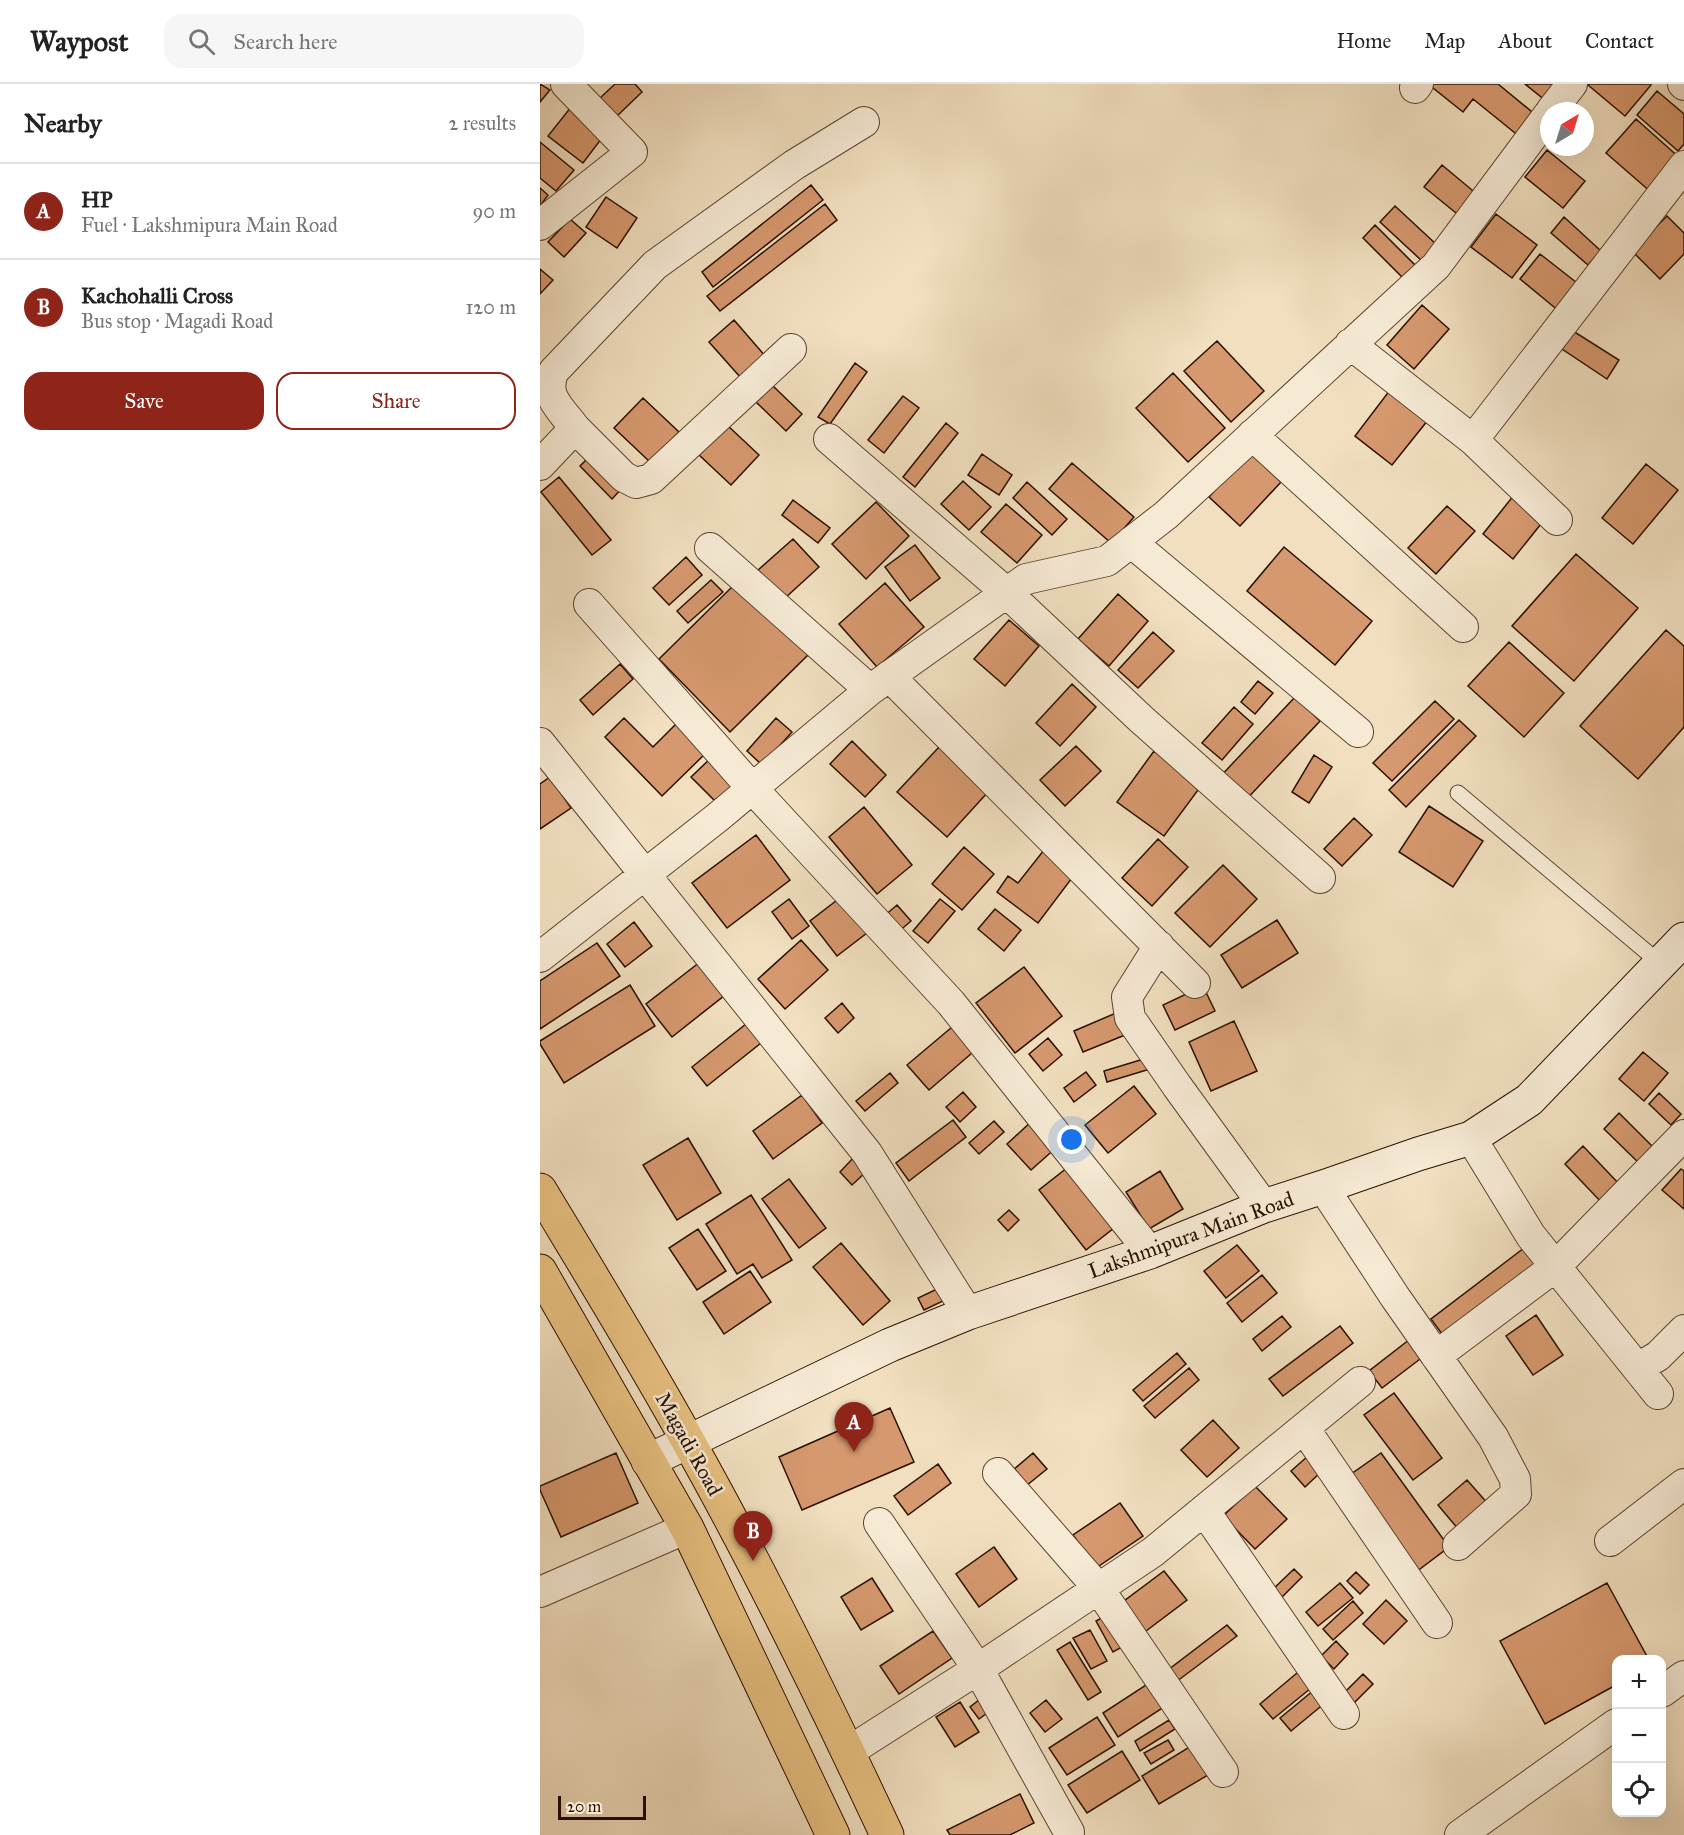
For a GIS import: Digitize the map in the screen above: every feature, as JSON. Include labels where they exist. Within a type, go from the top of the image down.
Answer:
[{"type":"main road","name":"Lakshmipura Main Road","points":[[648,1461],[890,1345],[968,1312],[1150,1252],[1264,1206],[1471,1137],[1529,1100],[1684,939]]},
{"type":"main road","name":"Magadi Road","points":[[540,1190],[688,1441],[753,1561],[887,1835]]},
{"type":"main road","name":"Magadi Road","points":[[540,1271],[687,1528],[833,1835]]},
{"type":"street","points":[[540,225],[632,152],[566,84]]},
{"type":"street","points":[[1558,102],[1572,84]]},
{"type":"street","points":[[791,349],[651,479],[636,483],[624,477],[575,428],[549,391],[549,382],[554,371],[655,265],[794,165],[864,122]]},
{"type":"street","points":[[540,957],[645,875],[879,683],[1007,592],[1026,579],[1107,561],[1166,515],[1436,266],[1540,126]]},
{"type":"street","points":[[1473,440],[1684,166]]},
{"type":"street","points":[[1350,344],[1473,440],[1557,520]]},
{"type":"street","points":[[540,465],[575,428]]},
{"type":"street","points":[[1252,435],[1463,627]]},
{"type":"street","points":[[829,440],[1007,592],[1141,719],[1320,878]]},
{"type":"street","points":[[1131,542],[1358,732]]},
{"type":"street","points":[[710,548],[879,683],[1196,983]]},
{"type":"street","points":[[589,604],[752,788],[951,1003],[1150,1252]]},
{"type":"street","points":[[540,743],[867,1154],[968,1312]]},
{"type":"street","points":[[1159,946],[1127,997],[1130,1018],[1264,1206]]},
{"type":"street","points":[[1436,1356],[1556,1266],[1684,1135]]},
{"type":"street","points":[[1471,1137],[1531,1236],[1658,1394]]},
{"type":"street","points":[[1323,1187],[1395,1297],[1492,1437],[1515,1479],[1516,1494],[1458,1545]]},
{"type":"street","points":[[1638,1368],[1658,1356],[1684,1330]]},
{"type":"street","points":[[848,1752],[978,1669],[1153,1552],[1360,1382]]},
{"type":"street","points":[[1304,1428],[1437,1623]]},
{"type":"street","points":[[998,1473],[1099,1588],[1223,1772]]},
{"type":"street","points":[[1610,1541],[1684,1484]]},
{"type":"street","points":[[1204,1510],[1344,1714]]},
{"type":"street","points":[[879,1523],[978,1669],[1069,1832]]},
{"type":"street","points":[[540,1592],[687,1528]]},
{"type":"street","points":[[1666,1689],[1684,1676]]},
{"type":"street","points":[[1460,1835],[1612,1728]]},
{"type":"lane","points":[[1458,793],[1660,964]]},
{"type":"building","points":[[540,84],[550,90],[540,102]]},
{"type":"building","points":[[615,84],[635,84],[642,92],[616,117],[599,99]]},
{"type":"building","points":[[1428,84],[1498,84],[1537,116],[1520,137],[1473,99],[1463,112]]},
{"type":"building","points":[[1525,84],[1559,84],[1546,101]]},
{"type":"building","points":[[1589,84],[1651,84],[1651,85],[1625,116]]},
{"type":"building","points":[[1657,91],[1684,114],[1684,144],[1678,151],[1637,115]]},
{"type":"building","points":[[571,107],[605,134],[583,163],[548,136]]},
{"type":"building","points":[[1636,119],[1682,160],[1652,193],[1606,153]]},
{"type":"building","points":[[540,142],[574,170],[556,191],[540,178]]},
{"type":"building","points":[[1542,156],[1554,156],[1585,181],[1563,208],[1525,177]]},
{"type":"building","points":[[1442,165],[1478,195],[1461,217],[1424,187]]},
{"type":"building","points":[[811,185],[823,200],[713,287],[702,272]]},
{"type":"building","points":[[540,188],[548,195],[540,206]]},
{"type":"building","points":[[606,197],[637,218],[617,248],[586,227]]},
{"type":"building","points":[[825,204],[837,220],[720,311],[707,296]]},
{"type":"building","points":[[1395,206],[1437,245],[1422,261],[1380,222]]},
{"type":"building","points":[[1496,214],[1537,245],[1512,278],[1471,247]]},
{"type":"building","points":[[1667,216],[1684,233],[1684,254],[1660,279],[1632,251]]},
{"type":"building","points":[[1564,217],[1601,251],[1588,265],[1551,233]]},
{"type":"building","points":[[570,219],[586,233],[564,257],[548,242]]},
{"type":"building","points":[[1375,225],[1418,268],[1405,280],[1363,238]]},
{"type":"building","points":[[1540,254],[1581,286],[1560,312],[1520,279]]},
{"type":"building","points":[[540,269],[553,280],[540,294]]},
{"type":"building","points":[[1422,305],[1449,329],[1414,369],[1387,345]]},
{"type":"building","points":[[734,320],[766,357],[741,378],[709,342]]},
{"type":"building","points":[[1573,331],[1619,360],[1607,379],[1562,349]]},
{"type":"building","points":[[1217,341],[1264,391],[1231,422],[1184,371]]},
{"type":"building","points":[[855,363],[867,372],[830,424],[818,417]]},
{"type":"building","points":[[1173,373],[1225,428],[1188,462],[1136,408]]},
{"type":"building","points":[[773,386],[802,414],[786,431],[756,402]]},
{"type":"building","points":[[1390,390],[1428,420],[1392,465],[1355,436]]},
{"type":"building","points":[[903,396],[919,408],[884,453],[868,440]]},
{"type":"building","points":[[643,398],[679,432],[650,462],[614,428]]},
{"type":"building","points":[[946,423],[958,433],[915,487],[903,477]]},
{"type":"building","points":[[726,424],[759,455],[731,485],[698,454]]},
{"type":"building","points":[[1249,452],[1281,482],[1240,526],[1209,497]]},
{"type":"building","points":[[592,454],[624,486],[612,499],[580,466]]},
{"type":"building","points":[[982,454],[1012,475],[999,495],[968,475]]},
{"type":"building","points":[[1072,463],[1134,517],[1111,543],[1049,489]]},
{"type":"building","points":[[1646,464],[1678,490],[1633,544],[1602,518]]},
{"type":"building","points":[[559,477],[611,540],[592,555],[541,492]]},
{"type":"building","points":[[963,481],[991,507],[969,530],[941,504]]},
{"type":"building","points":[[1027,482],[1067,519],[1052,535],[1013,498]]},
{"type":"building","points":[[1518,490],[1548,515],[1513,559],[1483,534]]},
{"type":"building","points":[[793,500],[830,528],[818,543],[782,515]]},
{"type":"building","points":[[876,502],[909,536],[866,579],[832,544]]},
{"type":"building","points":[[1006,504],[1042,535],[1017,563],[981,532]]},
{"type":"building","points":[[1447,506],[1475,531],[1436,574],[1408,548]]},
{"type":"building","points":[[793,539],[819,567],[784,599],[758,570]]},
{"type":"building","points":[[915,545],[940,578],[910,601],[885,567]]},
{"type":"building","points":[[1284,547],[1372,621],[1335,665],[1247,591]]},
{"type":"building","points":[[1576,554],[1638,608],[1574,681],[1512,626]]},
{"type":"building","points":[[686,557],[702,575],[669,605],[653,588]]},
{"type":"building","points":[[711,580],[723,592],[688,623],[677,611]]},
{"type":"building","points":[[738,581],[810,653],[730,732],[659,659]]},
{"type":"building","points":[[885,583],[924,627],[877,667],[839,624]]},
{"type":"building","points":[[1118,594],[1148,621],[1109,666],[1078,639]]},
{"type":"building","points":[[1009,620],[1039,646],[1005,686],[974,659]]},
{"type":"building","points":[[1666,630],[1684,646],[1684,727],[1638,779],[1580,726]]},
{"type":"building","points":[[1153,632],[1174,651],[1138,688],[1118,670]]},
{"type":"building","points":[[1509,642],[1564,693],[1524,737],[1468,686]]},
{"type":"building","points":[[620,664],[633,679],[593,715],[580,700]]},
{"type":"building","points":[[1258,681],[1273,693],[1255,714],[1241,702]]},
{"type":"building","points":[[1072,684],[1096,707],[1060,746],[1036,723]]},
{"type":"building","points":[[1295,697],[1320,721],[1243,803],[1218,779]]},
{"type":"building","points":[[1435,701],[1454,719],[1392,781],[1373,763]]},
{"type":"building","points":[[1234,707],[1253,724],[1222,760],[1202,743]]},
{"type":"building","points":[[624,718],[653,747],[680,720],[709,750],[662,796],[605,737]]},
{"type":"building","points":[[776,718],[792,732],[762,765],[747,751]]},
{"type":"building","points":[[1459,720],[1476,736],[1406,807],[1389,790]]},
{"type":"building","points":[[852,741],[886,775],[865,797],[830,764]]},
{"type":"building","points":[[1076,746],[1101,771],[1065,806],[1040,780]]},
{"type":"building","points":[[939,747],[988,792],[947,837],[897,792]]},
{"type":"building","points":[[1154,751],[1201,786],[1164,836],[1117,802]]},
{"type":"building","points":[[1314,755],[1332,767],[1309,803],[1292,792]]},
{"type":"building","points":[[712,757],[738,784],[717,803],[691,777]]},
{"type":"building","points":[[550,777],[571,808],[540,829],[540,784]]},
{"type":"building","points":[[1429,806],[1483,841],[1453,887],[1399,852]]},
{"type":"building","points":[[864,807],[912,865],[877,894],[829,837]]},
{"type":"building","points":[[1354,818],[1372,835],[1342,866],[1324,849]]},
{"type":"building","points":[[756,835],[790,880],[727,928],[692,883]]},
{"type":"building","points":[[1158,839],[1188,867],[1152,906],[1122,878]]},
{"type":"building","points":[[964,847],[994,874],[962,910],[932,884]]},
{"type":"building","points":[[1044,850],[1075,874],[1038,923],[997,892],[1008,876],[1018,883]]},
{"type":"building","points":[[1223,865],[1257,899],[1210,947],[1175,913]]},
{"type":"building","points":[[845,894],[872,929],[837,956],[810,921]]},
{"type":"building","points":[[789,899],[809,926],[792,939],[772,912]]},
{"type":"building","points":[[940,899],[955,911],[928,943],[913,931]]},
{"type":"building","points":[[897,905],[911,921],[897,933],[883,917]]},
{"type":"building","points":[[995,909],[1021,930],[1004,951],[978,929]]},
{"type":"building","points":[[1277,920],[1298,953],[1242,988],[1221,955]]},
{"type":"building","points":[[634,922],[652,946],[625,967],[607,944]]},
{"type":"building","points":[[801,940],[828,970],[785,1009],[758,979]]},
{"type":"building","points":[[597,943],[620,976],[540,1029],[540,981]]},
{"type":"building","points":[[700,962],[725,995],[672,1037],[646,1004]]},
{"type":"building","points":[[1024,967],[1062,1016],[1015,1053],[976,1003]]},
{"type":"building","points":[[630,985],[655,1026],[564,1083],[540,1041]]},
{"type":"building","points":[[1203,986],[1215,1011],[1175,1030],[1163,1005]]},
{"type":"building","points":[[842,1003],[854,1018],[838,1033],[825,1018]]},
{"type":"building","points":[[1116,1013],[1125,1035],[1083,1052],[1074,1031]]},
{"type":"building","points":[[751,1020],[766,1039],[707,1086],[692,1067]]},
{"type":"building","points":[[1234,1021],[1257,1071],[1211,1091],[1189,1042]]},
{"type":"building","points":[[958,1022],[979,1047],[929,1090],[907,1065]]},
{"type":"building","points":[[1048,1038],[1062,1055],[1043,1071],[1029,1054]]},
{"type":"building","points":[[1643,1052],[1668,1073],[1644,1101],[1619,1079]]},
{"type":"building","points":[[1147,1058],[1150,1069],[1107,1082],[1104,1071]]},
{"type":"building","points":[[1086,1072],[1096,1085],[1074,1102],[1064,1088]]},
{"type":"building","points":[[890,1073],[898,1083],[865,1111],[856,1101]]},
{"type":"building","points":[[1134,1086],[1156,1114],[1108,1153],[1085,1125]]},
{"type":"building","points":[[963,1092],[976,1107],[960,1122],[946,1107]]},
{"type":"building","points":[[1659,1093],[1681,1114],[1671,1125],[1649,1104]]},
{"type":"building","points":[[802,1095],[822,1123],[773,1159],[753,1131]]},
{"type":"building","points":[[1619,1113],[1657,1151],[1642,1166],[1604,1129]]},
{"type":"building","points":[[953,1120],[966,1137],[909,1181],[896,1163]]},
{"type":"building","points":[[1033,1120],[1058,1146],[1031,1170],[1007,1144]]},
{"type":"building","points":[[994,1121],[1004,1132],[979,1154],[969,1143]]},
{"type":"building","points":[[688,1138],[721,1193],[677,1220],[643,1165]]},
{"type":"building","points":[[1583,1146],[1621,1186],[1603,1204],[1565,1164]]},
{"type":"building","points":[[855,1156],[869,1169],[852,1185],[840,1172]]},
{"type":"building","points":[[1072,1164],[1119,1224],[1086,1250],[1039,1190]]},
{"type":"building","points":[[1681,1169],[1684,1171],[1684,1209],[1662,1190]]},
{"type":"building","points":[[1160,1171],[1183,1209],[1149,1229],[1126,1192]]},
{"type":"building","points":[[789,1179],[826,1228],[799,1248],[762,1199]]},
{"type":"building","points":[[751,1195],[792,1260],[762,1278],[753,1264],[737,1274],[706,1224]]},
{"type":"building","points":[[1009,1210],[1019,1220],[1008,1231],[998,1220]]},
{"type":"building","points":[[698,1229],[726,1271],[697,1290],[669,1248]]},
{"type":"building","points":[[841,1243],[890,1301],[863,1325],[813,1267]]},
{"type":"building","points":[[1237,1245],[1259,1271],[1226,1298],[1204,1271]]},
{"type":"building","points":[[1524,1248],[1539,1267],[1445,1338],[1431,1319]]},
{"type":"building","points":[[750,1271],[771,1302],[724,1334],[703,1302]]},
{"type":"building","points":[[1262,1275],[1277,1293],[1242,1322],[1227,1303]]},
{"type":"building","points":[[937,1289],[943,1301],[924,1310],[918,1298]]},
{"type":"building","points":[[1536,1315],[1563,1355],[1533,1375],[1506,1336]]},
{"type":"building","points":[[1282,1316],[1291,1327],[1262,1351],[1253,1339]]},
{"type":"building","points":[[1340,1326],[1353,1343],[1283,1396],[1269,1379]]},
{"type":"building","points":[[1414,1336],[1428,1353],[1382,1388],[1369,1371]]},
{"type":"building","points":[[1177,1353],[1186,1364],[1143,1401],[1133,1390]]},
{"type":"building","points":[[1189,1368],[1199,1380],[1155,1418],[1144,1406]]},
{"type":"building","points":[[1394,1393],[1442,1458],[1413,1480],[1364,1415]]},
{"type":"building","points":[[890,1408],[914,1462],[802,1510],[779,1457]]},
{"type":"building","points":[[1213,1420],[1239,1448],[1207,1477],[1181,1450]]},
{"type":"building","points":[[616,1453],[638,1503],[561,1537],[540,1486]]},
{"type":"building","points":[[1033,1453],[1047,1469],[1026,1486],[1013,1470]]},
{"type":"building","points":[[1381,1453],[1449,1547],[1416,1572],[1347,1477]]},
{"type":"building","points":[[1308,1456],[1322,1471],[1305,1487],[1291,1471]]},
{"type":"building","points":[[938,1464],[951,1483],[908,1515],[894,1496]]},
{"type":"building","points":[[1467,1480],[1489,1505],[1459,1530],[1438,1505]]},
{"type":"building","points":[[1255,1486],[1287,1519],[1255,1549],[1223,1516]]},
{"type":"building","points":[[1120,1503],[1143,1536],[1096,1568],[1073,1535]]},
{"type":"building","points":[[994,1547],[1017,1579],[979,1607],[956,1574]]},
{"type":"building","points":[[1294,1569],[1302,1577],[1278,1601],[1269,1593]]},
{"type":"building","points":[[1164,1571],[1187,1600],[1142,1634],[1120,1604]]},
{"type":"building","points":[[1356,1572],[1369,1585],[1360,1594],[1347,1581]]},
{"type":"building","points":[[872,1578],[893,1611],[861,1630],[841,1597]]},
{"type":"building","points":[[1340,1583],[1353,1598],[1318,1626],[1306,1612]]},
{"type":"building","points":[[1607,1583],[1646,1655],[1612,1655],[1612,1687],[1545,1724],[1500,1641]]},
{"type":"building","points":[[1386,1600],[1407,1621],[1384,1644],[1363,1624]]},
{"type":"building","points":[[1353,1601],[1363,1613],[1333,1640],[1323,1629]]},
{"type":"building","points":[[1112,1612],[1129,1643],[1113,1652],[1096,1621]]},
{"type":"building","points":[[1227,1625],[1237,1636],[1176,1682],[1168,1670]]},
{"type":"building","points":[[1090,1630],[1107,1661],[1091,1669],[1073,1638]]},
{"type":"building","points":[[933,1631],[952,1658],[899,1694],[880,1666]]},
{"type":"building","points":[[1336,1641],[1348,1654],[1334,1669],[1321,1656]]},
{"type":"building","points":[[1070,1642],[1101,1692],[1088,1700],[1057,1650]]},
{"type":"building","points":[[1303,1668],[1316,1684],[1273,1719],[1260,1704]]},
{"type":"building","points":[[1363,1674],[1373,1684],[1354,1703],[1344,1693]]},
{"type":"building","points":[[1149,1683],[1164,1707],[1118,1737],[1103,1713]]},
{"type":"building","points":[[1314,1690],[1325,1703],[1291,1731],[1280,1718]]},
{"type":"building","points":[[988,1693],[998,1705],[979,1719],[970,1707]]},
{"type":"building","points":[[1046,1700],[1062,1719],[1045,1732],[1030,1713]]},
{"type":"building","points":[[960,1702],[979,1732],[955,1747],[936,1717]]},
{"type":"building","points":[[1097,1717],[1115,1745],[1067,1775],[1049,1748]]},
{"type":"building","points":[[1169,1720],[1175,1729],[1140,1751],[1135,1741]]},
{"type":"building","points":[[1168,1740],[1174,1750],[1151,1764],[1144,1753]]},
{"type":"building","points":[[1196,1743],[1213,1772],[1159,1804],[1142,1776]]},
{"type":"building","points":[[1122,1751],[1140,1780],[1087,1813],[1068,1785]]},
{"type":"building","points":[[1020,1794],[1034,1823],[1010,1835],[950,1835],[947,1830]]},
{"type":"place","name":"HP","points":[[854,1452]]},
{"type":"place","name":"Kachohalli Cross","points":[[753,1561]]}]
